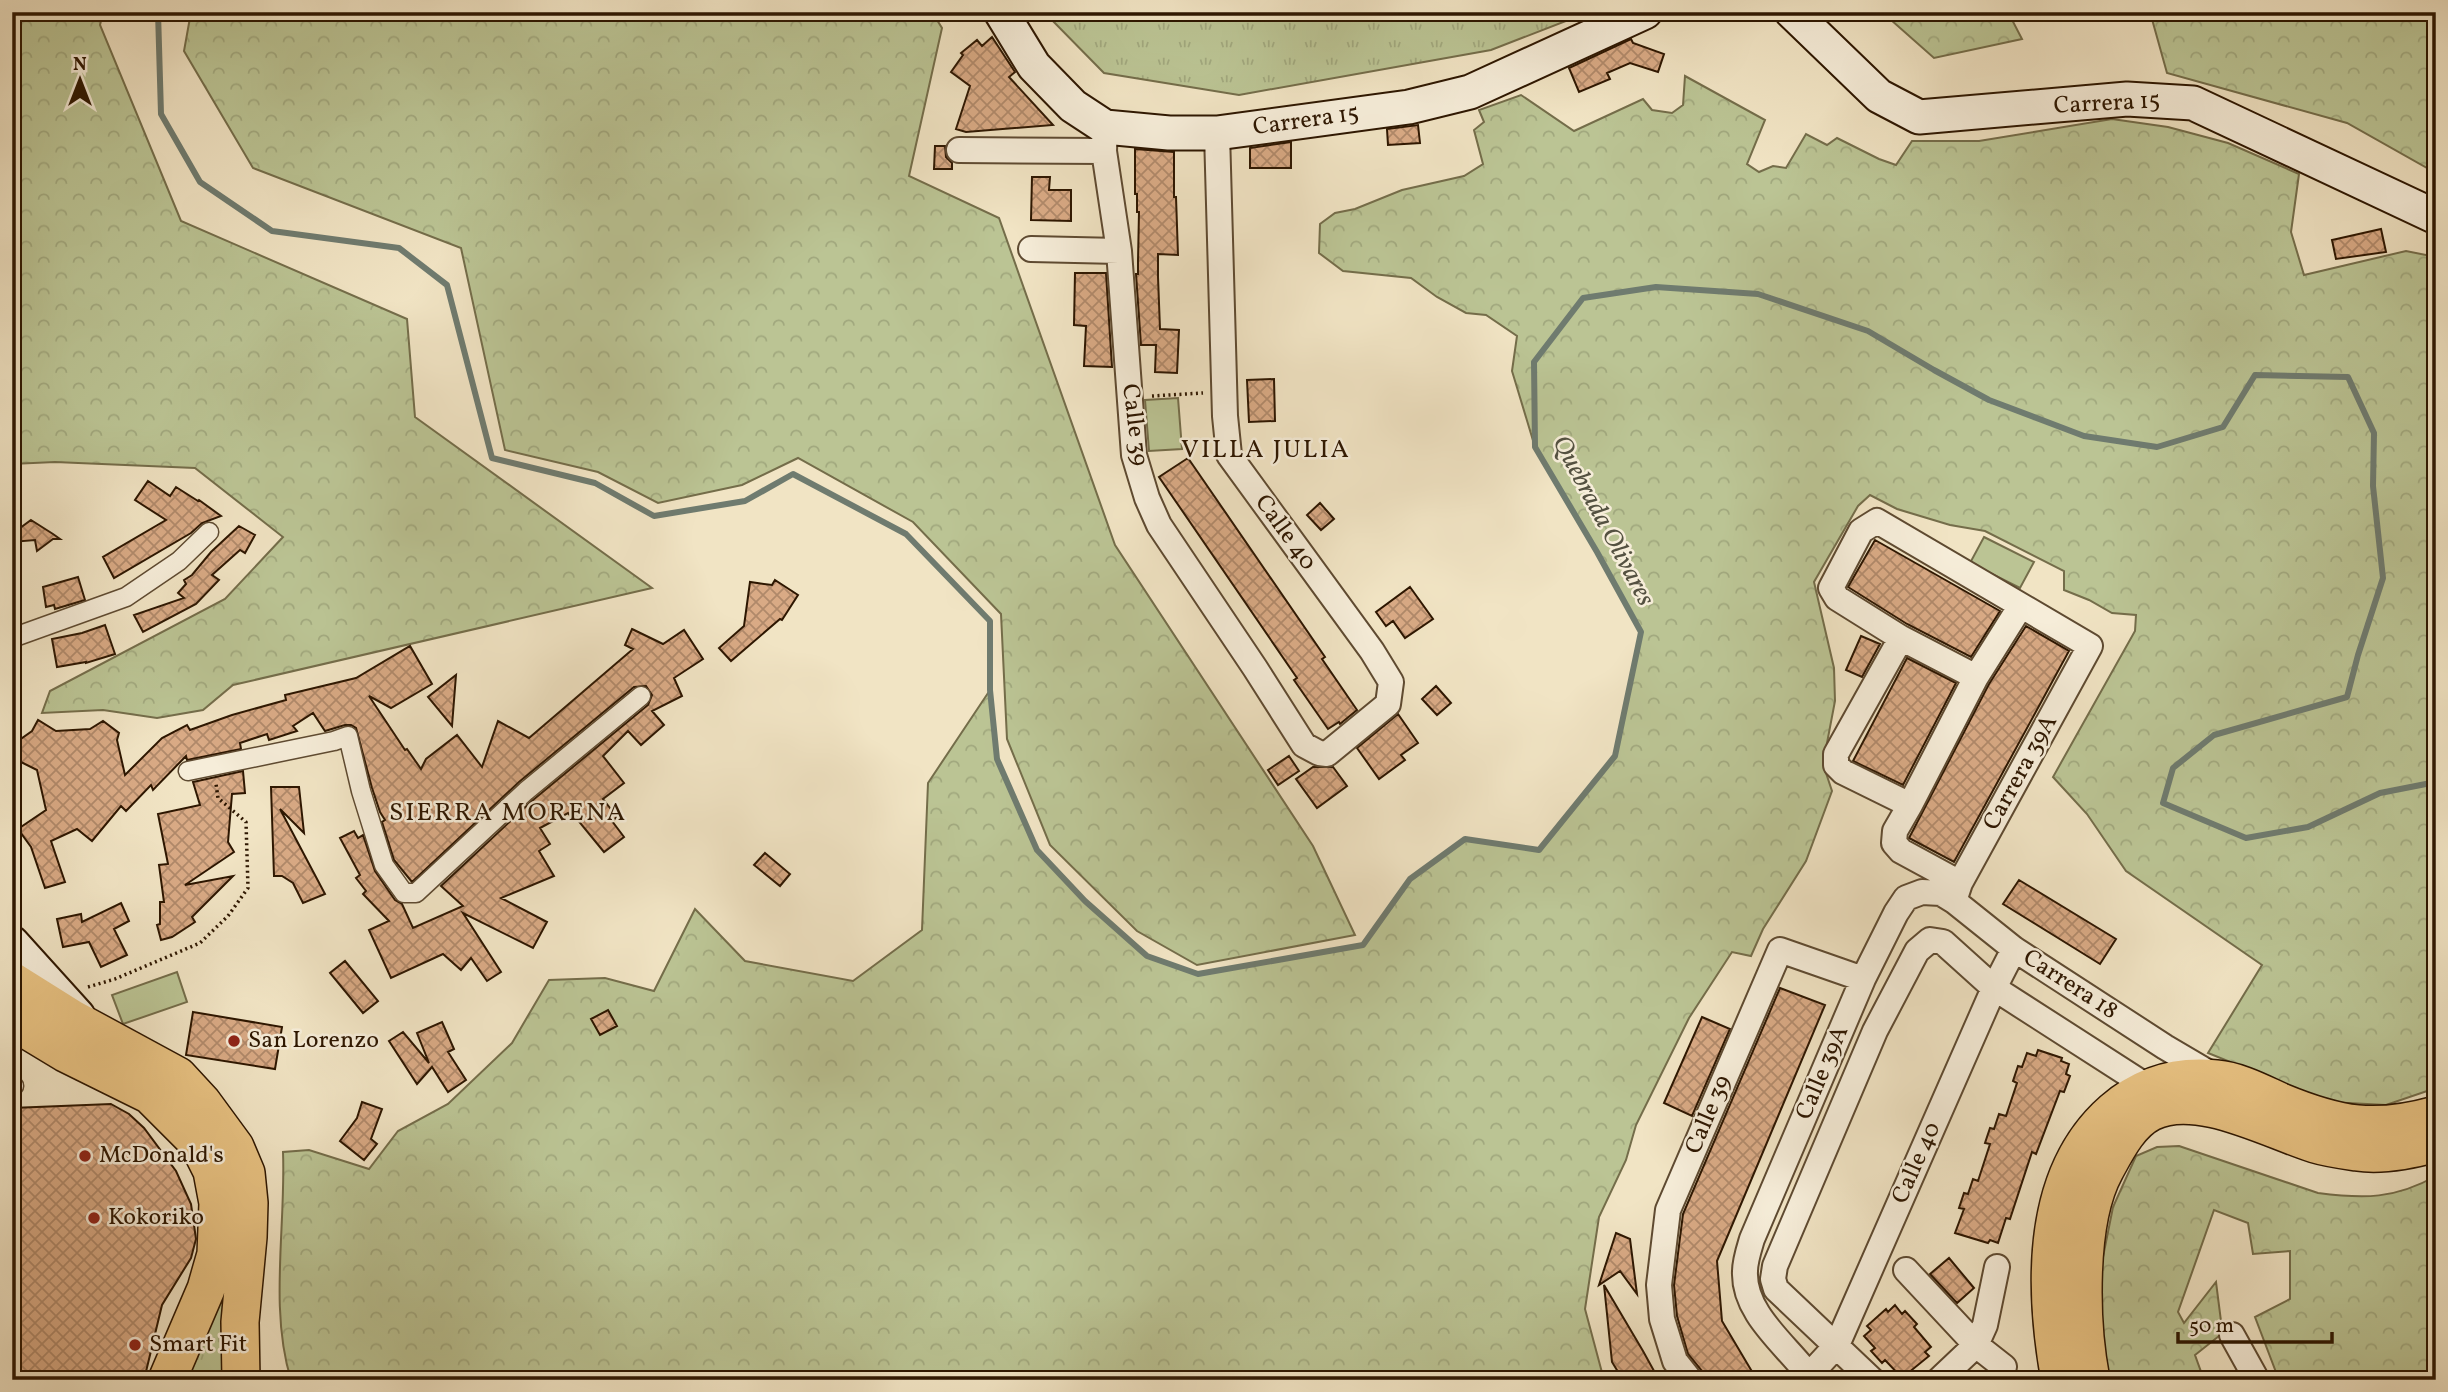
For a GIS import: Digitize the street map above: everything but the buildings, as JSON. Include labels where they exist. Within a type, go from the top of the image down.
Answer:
[{"type":"main road","name":"Carrera 15","points":[[1001,12],[1034,66],[1104,139],[1169,133],[1217,133],[1409,107],[1471,92],[1645,12]]},
{"type":"main road","name":"Carrera 15","points":[[1792,12],[1879,96],[1919,117],[2127,99],[2193,103],[2436,217]]},
{"type":"main road","points":[[12,943],[84,1024]]},
{"type":"main road","points":[[12,981],[71,1018],[177,1076],[202,1102],[236,1147],[246,1173],[249,1203],[235,1374]]},
{"type":"main road","points":[[12,1021],[65,1053],[150,1095],[198,1143],[212,1171],[218,1203],[216,1254],[206,1289],[171,1377]]},
{"type":"main road","points":[[2084,1374],[2054,1348],[2049,1285],[2058,1209],[2067,1174],[2084,1144],[2102,1121],[2122,1103],[2148,1087],[2196,1078],[2219,1079],[2239,1084],[2313,1115],[2352,1125],[2404,1124],[2436,1115]]},
{"type":"main road","points":[[2084,1374],[2082,1289],[2096,1186],[2132,1128],[2151,1112],[2178,1106],[2201,1107],[2317,1144],[2360,1153],[2405,1151],[2436,1143]]},
{"type":"street","name":"Calle 40","points":[[1217,133],[1224,393],[1229,455],[1372,651],[1391,682],[1388,704],[1327,754],[1319,753]]},
{"type":"street","points":[[959,150],[1104,139]]},
{"type":"street","name":"Calle 39","points":[[1104,139],[1119,251],[1134,455],[1159,525],[1304,745],[1319,753]]},
{"type":"street","points":[[1031,249],[1119,251]]},
{"type":"street","points":[[1957,892],[1901,851],[1894,843],[1895,831],[1976,677],[2020,607],[1877,521],[1861,531],[1831,588],[1837,598],[1902,638],[1976,677]]},
{"type":"street","points":[[12,638],[126,597],[179,561],[209,532]]},
{"type":"street","name":"Carrera 39A","points":[[1957,892],[2090,646],[2020,607]]},
{"type":"street","points":[[1902,638],[1836,754],[1836,765],[1843,772],[1910,805]]},
{"type":"street","points":[[188,771],[348,736],[361,791],[384,865],[404,893],[415,893],[526,791],[640,696]]},
{"type":"street","name":"Carrera 18","points":[[1922,892],[1957,892],[2014,949],[2219,1079]]},
{"type":"street","name":"Calle 39A","points":[[1807,1374],[1751,1305],[1745,1269],[1752,1239],[1863,979],[1906,898],[1922,892]]},
{"type":"street","name":"Carrera 18","points":[[1930,940],[1943,942],[1994,988],[2148,1087]]},
{"type":"street","name":"Calle 39A","points":[[1837,1345],[1776,1289],[1773,1279],[1775,1266],[1875,1031],[1917,951],[1930,940]]},
{"type":"street","name":"Calle 40","points":[[1807,1374],[1837,1345],[1994,988],[2014,949]]},
{"type":"street","name":"Calle 39","points":[[1690,1380],[1675,1360],[1662,1319],[1659,1285],[1668,1210],[1780,950],[1863,979]]},
{"type":"street","points":[[1939,1380],[1976,1345],[1985,1325],[1997,1267]]},
{"type":"street","points":[[1906,1270],[1976,1345],[2004,1367]]},
{"type":"street","points":[[2232,1335],[2257,1380]]},
{"type":"street","points":[[1837,1345],[1872,1380]]},
{"type":"path","points":[[1128,397],[1224,393]]},
{"type":"path","points":[[59,995],[115,979],[200,943],[228,916],[248,888],[246,822],[218,798],[215,765]]},
{"type":"green space","points":[[12,12],[103,12],[100,25],[181,221],[407,319],[415,417],[652,588],[233,685],[203,710],[157,718],[103,710],[42,713],[50,691],[225,599],[283,537],[195,468],[55,462],[12,464]]},
{"type":"green space","points":[[191,12],[932,12],[942,28],[909,176],[999,218],[1115,545],[1313,846],[1355,935],[1197,965],[1137,931],[1050,845],[1007,739],[1001,614],[913,522],[798,458],[742,485],[658,503],[598,472],[505,450],[461,248],[253,168],[184,51]]},
{"type":"green space","points":[[1044,12],[1153,12],[1164,15],[1167,12],[1589,12],[1491,50],[1239,95],[1104,73]]},
{"type":"green space","points":[[1882,12],[2008,12],[2022,39],[1934,58]]},
{"type":"green space","points":[[2150,12],[2436,12],[2436,173],[2347,123],[2167,73]]},
{"type":"green space","points":[[1685,76],[1765,120],[1747,164],[1759,172],[1773,166],[1786,168],[1806,134],[1827,145],[1837,138],[1896,165],[1912,141],[1979,141],[2112,119],[2168,127],[2228,143],[2299,174],[2291,232],[2304,275],[2406,251],[2436,257],[2436,1088],[2386,1105],[2329,1102],[2208,1053],[2262,965],[2126,871],[2087,814],[2053,777],[2135,631],[2136,615],[2112,613],[2064,590],[2064,571],[1985,531],[1950,525],[1897,509],[1870,495],[1858,506],[1814,582],[1834,668],[1835,701],[1823,764],[1832,791],[1806,861],[1763,929],[1751,956],[1732,952],[1689,1018],[1636,1125],[1626,1160],[1599,1217],[1585,1309],[1604,1380],[291,1380],[281,1325],[283,1152],[309,1150],[369,1169],[398,1131],[448,1104],[512,1043],[549,980],[605,978],[654,991],[695,909],[745,961],[853,981],[922,930],[928,783],[990,690],[997,759],[1037,850],[1085,901],[1147,956],[1198,974],[1363,945],[1410,879],[1465,839],[1539,850],[1615,756],[1641,632],[1535,447],[1512,371],[1517,336],[1486,315],[1466,313],[1411,278],[1343,271],[1319,253],[1320,224],[1335,213],[1355,209],[1402,190],[1464,176],[1483,164],[1474,130],[1484,122],[1479,110],[1521,95],[1574,131],[1643,99],[1652,110],[1672,113],[1683,105]]},
{"type":"green space","points":[[1178,398],[1182,449],[1149,451],[1145,400]]},
{"type":"green space","points":[[1984,537],[2034,562],[2020,588],[1970,563]]},
{"type":"green space","points":[[177,972],[187,1002],[123,1024],[112,995]]},
{"type":"green space","points":[[2179,1146],[2318,1193],[2365,1196],[2393,1193],[2436,1176],[2436,1380],[2279,1380],[2255,1317],[2290,1299],[2290,1251],[2253,1254],[2248,1223],[2214,1210],[2178,1312],[2184,1323],[2216,1282],[2221,1321],[2219,1336],[2195,1355],[2204,1380],[2106,1380],[2096,1292],[2113,1207],[2136,1156],[2157,1147]]},
{"type":"green space","points":[[229,1210],[225,1371],[203,1379],[185,1380]]},
{"type":"waterway","name":"Quebrada Olivares","points":[[158,12],[161,114],[200,182],[272,231],[399,248],[447,285],[492,458],[595,483],[654,516],[745,501],[793,474],[906,534],[990,621],[990,690],[997,759],[1037,850],[1085,901],[1147,956],[1198,974],[1363,945],[1410,879],[1465,839],[1539,850],[1615,756],[1641,632],[1535,447],[1534,362],[1583,298],[1656,287],[1758,294],[1868,331],[1989,400],[2084,436],[2157,447],[2223,427],[2255,375],[2348,377],[2374,433],[2373,486],[2383,578],[2347,697],[2214,735],[2173,768],[2163,803],[2246,838],[2308,827],[2380,793],[2436,782]]},
{"type":"place","name":"San Lorenzo","points":[[234,1041]]},
{"type":"place","name":"McDonald's","points":[[85,1156]]},
{"type":"place","name":"Kokoriko","points":[[94,1218]]},
{"type":"place","name":"Smart Fit","points":[[135,1345]]},
{"type":"district","name":"VILLA JULIA","points":[[1266,450]]},
{"type":"district","name":"SIERRA MORENA","points":[[508,813]]}]
